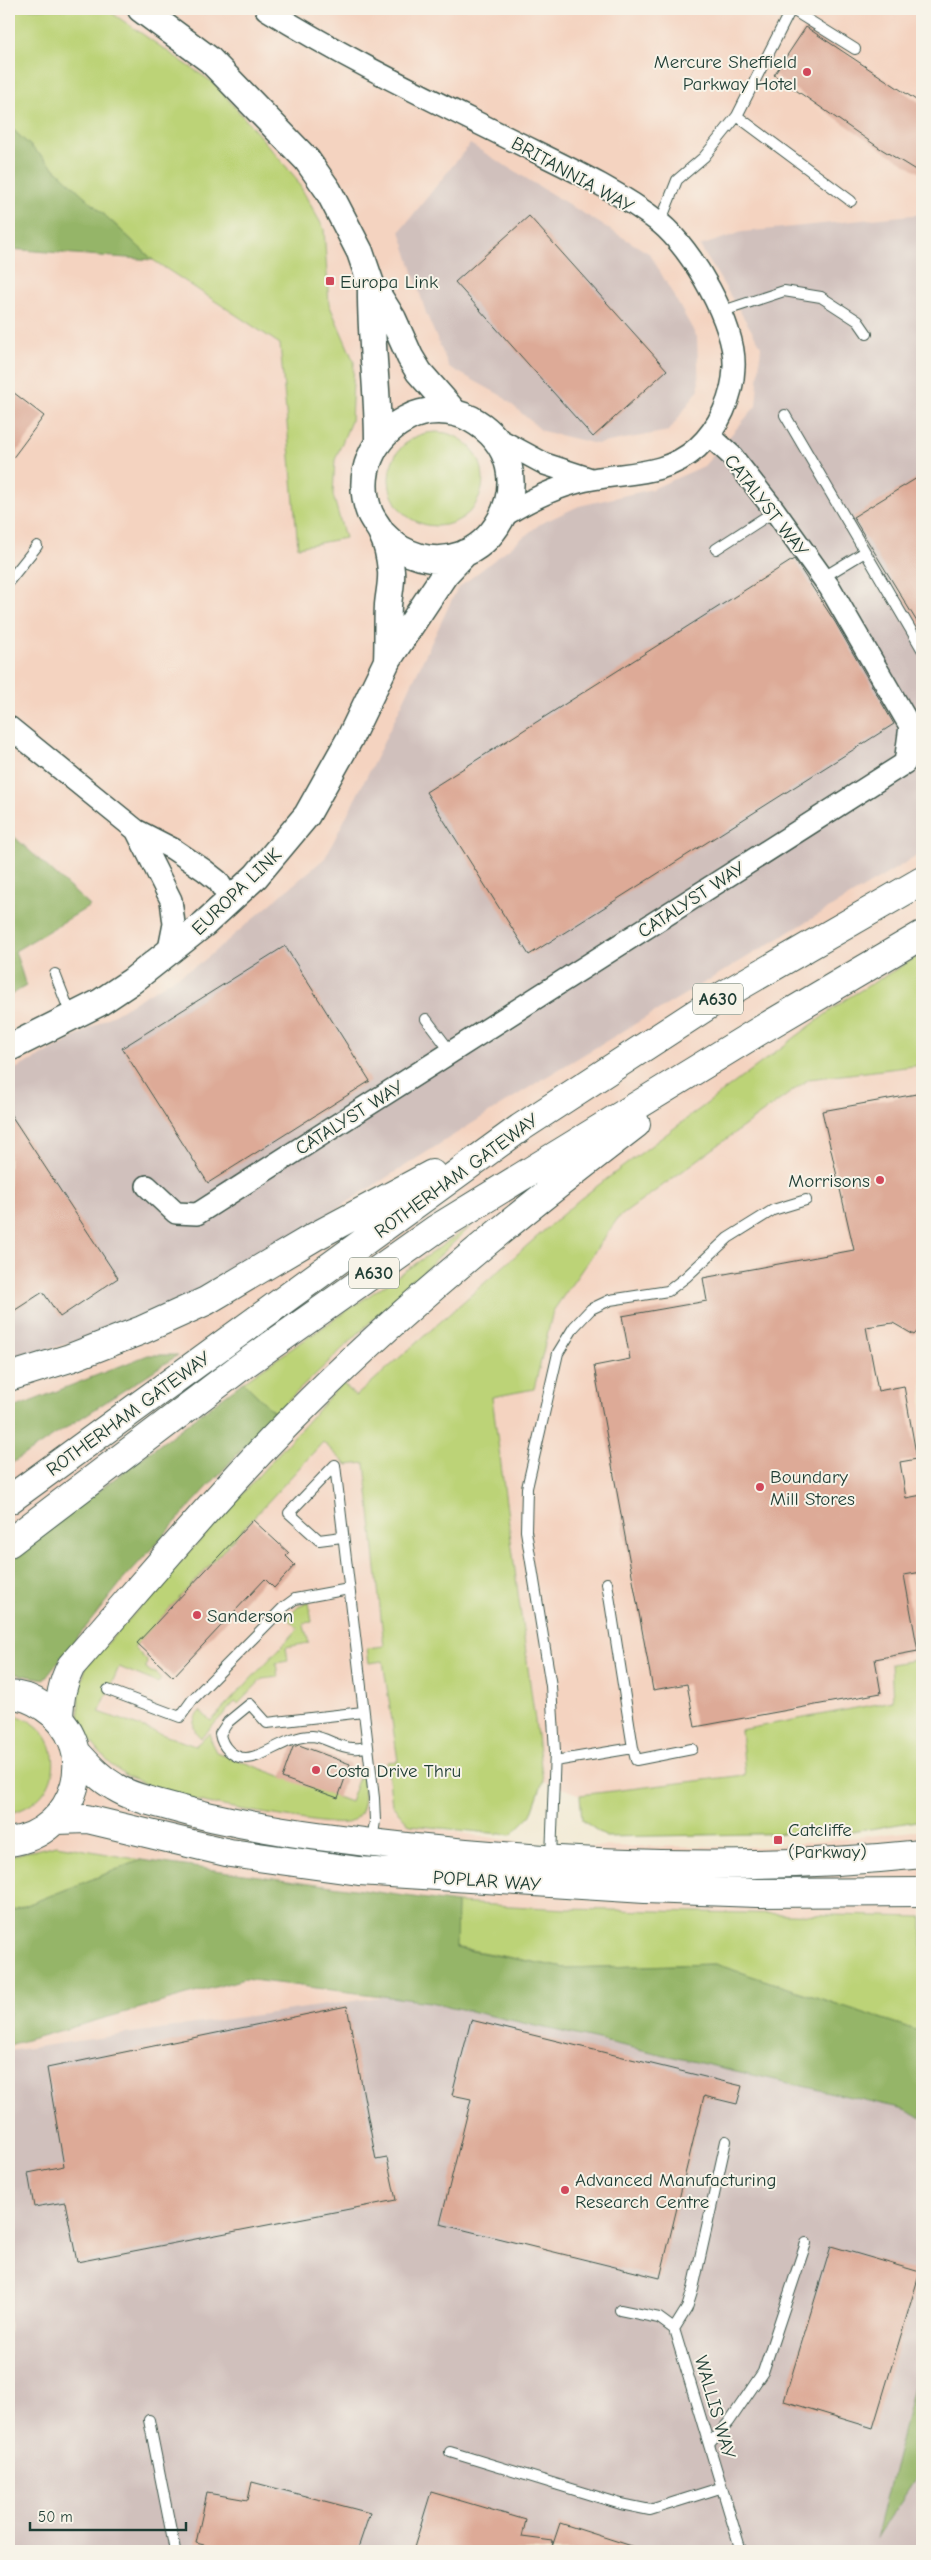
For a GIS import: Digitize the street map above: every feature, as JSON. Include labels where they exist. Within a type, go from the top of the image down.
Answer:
[{"type":"main road","name":"ROTHERHAM GATEWAY","points":[[9,1500],[520,1128],[724,995],[922,881]]},
{"type":"main road","name":"ROTHERHAM GATEWAY","points":[[9,1543],[242,1366],[436,1229],[759,1031],[922,935]]},
{"type":"main road","name":"A630","points":[[59,1717],[60,1693],[64,1678],[71,1666],[205,1512],[292,1418],[387,1328],[519,1213],[759,1031]]},
{"type":"main road","name":"A630","points":[[9,1377],[46,1366],[142,1330],[206,1301],[314,1237],[520,1128]]},
{"type":"main road","points":[[9,1371],[46,1366]]},
{"type":"main road","points":[[9,1695],[35,1701],[59,1717],[76,1752],[77,1776],[70,1800],[56,1820],[33,1836],[9,1842]]},
{"type":"main road","name":"POPLAR WAY","points":[[76,1752],[98,1776],[133,1796],[260,1828],[372,1843],[551,1859],[672,1864],[780,1864],[922,1854]]},
{"type":"main road","name":"POPLAR WAY","points":[[56,1820],[87,1819],[230,1854],[359,1871],[645,1890],[758,1893],[922,1892]]},
{"type":"street","name":"EUROPA LINK","points":[[140,9],[210,60],[307,160],[328,190],[360,252],[371,284],[393,319],[405,348],[419,372],[455,413]]},
{"type":"street","name":"BRITANNIA WAY","points":[[266,9],[310,37],[377,74],[590,179],[660,224],[690,256],[702,274],[720,312],[732,348],[734,366],[727,405],[710,434],[684,458],[669,465],[652,471],[591,479],[524,504],[505,515]]},
{"type":"street","name":"EUROPA LINK","points":[[371,284],[370,325],[378,399],[378,441]]},
{"type":"street","name":"EUROPA LINK","points":[[434,411],[455,413],[482,426],[493,436],[504,453],[510,474],[510,495],[505,515],[495,531],[482,544],[465,553],[443,558],[421,556],[400,548],[383,534],[369,513],[364,489],[367,464],[378,441],[393,426],[412,415],[434,411]]},
{"type":"street","name":"CATALYST WAY","points":[[147,1186],[176,1213],[197,1214],[905,763],[910,726],[822,578],[775,511],[731,456],[710,434]]},
{"type":"street","name":"BRITANNIA WAY","points":[[493,436],[544,464],[591,479]]},
{"type":"street","name":"EUROPA LINK","points":[[383,534],[391,574],[387,661]]},
{"type":"street","name":"EUROPA LINK","points":[[9,1048],[99,1003],[132,981],[168,954],[256,876],[307,815],[349,740],[387,661],[445,574],[465,553]]},
{"type":"street","points":[[9,727],[136,830],[173,849],[204,870],[218,881],[230,900]]},
{"type":"street","points":[[136,830],[171,900],[174,924],[168,954]]},
{"type":"lane","points":[[660,224],[677,180],[704,157],[736,116],[791,9],[855,49]]},
{"type":"lane","points":[[736,116],[851,201]]},
{"type":"lane","points":[[720,312],[784,291],[821,297],[858,321],[867,334]]},
{"type":"lane","points":[[785,415],[922,649]]},
{"type":"lane","points":[[716,549],[775,511]]},
{"type":"lane","points":[[9,581],[37,546]]},
{"type":"lane","points":[[822,578],[865,552]]},
{"type":"lane","points":[[55,974],[71,1016]]},
{"type":"lane","points":[[426,1018],[450,1052]]},
{"type":"lane","points":[[551,1859],[555,1761],[552,1686],[526,1531],[528,1488],[558,1353],[574,1327],[591,1309],[610,1300],[668,1291],[686,1278],[728,1238],[773,1210],[806,1200]]},
{"type":"lane","points":[[342,1537],[319,1540],[289,1513],[335,1465],[368,1746],[375,1821],[372,1843]]},
{"type":"lane","points":[[607,1583],[636,1760],[692,1749]]},
{"type":"lane","points":[[108,1690],[180,1717],[193,1698],[289,1603],[295,1599],[349,1589]]},
{"type":"lane","points":[[363,1712],[267,1723],[250,1704],[228,1722],[220,1734],[221,1742],[229,1752],[246,1758],[257,1756],[280,1743],[314,1736],[352,1749],[368,1746]]},
{"type":"lane","points":[[555,1761],[633,1748]]},
{"type":"lane","points":[[620,2310],[659,2318],[674,2329],[687,2308],[693,2289],[726,2141]]},
{"type":"lane","points":[[709,2444],[729,2422],[763,2372],[806,2243]]},
{"type":"lane","name":"WALLIS WAY","points":[[674,2329],[740,2551]]},
{"type":"lane","points":[[149,2420],[175,2551]]},
{"type":"lane","points":[[450,2452],[621,2504],[650,2510],[720,2488]]},
{"type":"shaded area","points":[[9,9],[922,9],[922,968],[555,1238],[365,1463],[384,1646],[367,1648],[369,1662],[383,1661],[398,1761],[413,1825],[543,1846],[768,1847],[922,1830],[922,2551],[9,2551]]},
{"type":"shaded area","points":[[470,144],[650,254],[697,337],[699,389],[669,431],[597,444],[542,431],[502,396],[449,367],[426,313],[400,231]]},
{"type":"shaded area","points":[[922,214],[922,853],[541,1080],[183,1306],[25,1357],[9,1359],[9,1072],[55,1049],[202,962],[325,858],[375,760],[457,589],[540,524],[579,506],[652,489],[704,466],[756,406],[761,346],[700,246],[742,232]]},
{"type":"shaded area","points":[[922,1065],[922,1659],[891,1664],[894,1701],[742,1730],[745,1775],[580,1795],[543,1781],[492,1397],[534,1389],[553,1311],[618,1218],[809,1079]]},
{"type":"shaded area","points":[[408,1993],[922,2087],[922,2537],[918,2551],[9,2551],[9,2051]]},
{"type":"green space","points":[[9,9],[106,9],[215,84],[295,177],[324,229],[329,304],[354,362],[351,421],[335,460],[333,495],[345,538],[298,547],[280,344],[153,260],[9,126]]},
{"type":"green space","points":[[9,126],[153,260],[9,249]]},
{"type":"green space","points":[[436,432],[454,436],[469,446],[479,461],[483,479],[479,497],[469,512],[454,522],[436,526],[418,522],[403,512],[393,497],[389,479],[393,461],[403,446],[418,436]]},
{"type":"green space","points":[[9,832],[90,906],[15,951],[26,986],[9,996]]},
{"type":"green space","points":[[922,954],[922,1065],[809,1079],[618,1218],[553,1311],[534,1389],[492,1397],[543,1781],[531,1815],[511,1835],[410,1825],[392,1805],[387,1762],[398,1761],[383,1661],[369,1663],[367,1648],[384,1646],[365,1463],[347,1465],[323,1442],[134,1647],[147,1661],[146,1668],[156,1673],[161,1679],[158,1683],[119,1667],[99,1712],[195,1746],[210,1733],[211,1742],[216,1752],[350,1802],[359,1777],[363,1778],[363,1803],[359,1814],[350,1822],[325,1823],[217,1805],[178,1795],[141,1782],[124,1774],[106,1759],[93,1744],[79,1716],[79,1694],[86,1667],[342,1383],[356,1396],[580,1199],[846,999]]},
{"type":"green space","points":[[472,1225],[275,1413],[243,1382]]},
{"type":"green space","points":[[148,1355],[178,1355],[9,1465],[9,1410]]},
{"type":"green space","points":[[243,1382],[275,1413],[123,1580],[45,1679],[9,1673],[9,1563],[54,1524]]},
{"type":"green space","points":[[309,1602],[312,1622],[303,1623],[309,1643],[286,1647],[288,1661],[276,1663],[278,1677],[262,1679],[238,1704],[235,1702],[201,1738],[194,1728],[195,1718],[200,1711],[211,1721],[298,1629],[287,1618],[300,1605]]},
{"type":"green space","points":[[922,1659],[922,1820],[852,1832],[606,1837],[582,1820],[580,1795],[745,1775],[741,1730],[893,1701],[891,1664]]},
{"type":"green space","points":[[9,1714],[29,1721],[43,1732],[51,1747],[54,1763],[51,1779],[42,1794],[28,1806],[9,1813]]},
{"type":"green space","points":[[57,1845],[141,1860],[9,1912],[9,1856]]},
{"type":"green space","points":[[141,1860],[457,1903],[456,1948],[565,1968],[715,1964],[922,2032],[922,2118],[904,2109],[430,2002],[244,1979],[9,2045],[9,1912]]},
{"type":"green space","points":[[457,1903],[566,1909],[922,1917],[922,2032],[715,1964],[565,1968],[455,1947]]},
{"type":"green space","points":[[922,2356],[922,2469],[876,2539]]},
{"type":"building","points":[[806,27],[922,104],[922,174],[878,147],[774,75]]},
{"type":"building","points":[[529,216],[667,370],[593,437],[455,282]]},
{"type":"building","points":[[9,389],[44,416],[9,463]]},
{"type":"building","points":[[922,475],[922,630],[853,517]]},
{"type":"building","points":[[794,559],[835,622],[894,724],[529,955],[426,792]]},
{"type":"building","points":[[285,946],[370,1081],[208,1183],[122,1048]]},
{"type":"building","name":"Boundary Mill Stores","points":[[922,1093],[922,1326],[914,1335],[893,1323],[866,1327],[878,1391],[904,1386],[917,1459],[900,1462],[906,1498],[922,1495],[922,1572],[904,1575],[918,1651],[875,1659],[881,1693],[695,1727],[687,1684],[653,1690],[594,1366],[630,1359],[622,1316],[707,1301],[703,1278],[854,1250],[822,1111]]},
{"type":"building","points":[[9,1112],[118,1278],[60,1317],[43,1292],[9,1314]]},
{"type":"building","name":"Sanderson","points":[[253,1520],[289,1553],[286,1556],[295,1565],[274,1588],[265,1579],[173,1677],[137,1643]]},
{"type":"building","name":"Costa Drive Thru","points":[[299,1745],[350,1764],[338,1798],[282,1778],[293,1747]]},
{"type":"building","points":[[347,2006],[376,2160],[387,2158],[396,2200],[77,2262],[65,2202],[34,2207],[28,2173],[64,2166],[47,2068]]},
{"type":"building","points":[[471,2020],[742,2086],[737,2104],[704,2096],[660,2278],[440,2224],[471,2099],[452,2095]]},
{"type":"building","points":[[831,2246],[920,2272],[873,2428],[784,2401]]},
{"type":"building","points":[[252,2482],[370,2513],[357,2551],[228,2551],[196,2543],[207,2493],[248,2500]]},
{"type":"building","points":[[431,2492],[526,2520],[522,2537],[553,2541],[552,2547],[560,2523],[638,2548],[638,2551],[413,2551]]},
{"type":"place","name":"Mercure Sheffield Parkway Hotel","points":[[807,72]]},
{"type":"place","name":"Europa Link","points":[[330,281]]},
{"type":"place","name":"Morrisons","points":[[880,1180]]},
{"type":"place","name":"Boundary Mill Stores","points":[[760,1487]]},
{"type":"place","name":"Sanderson","points":[[197,1615]]},
{"type":"place","name":"Costa Drive Thru","points":[[316,1770]]},
{"type":"place","name":"Catcliffe (Parkway)","points":[[778,1840]]},
{"type":"place","name":"Advanced Manufacturing Research Centre","points":[[565,2190]]}]
